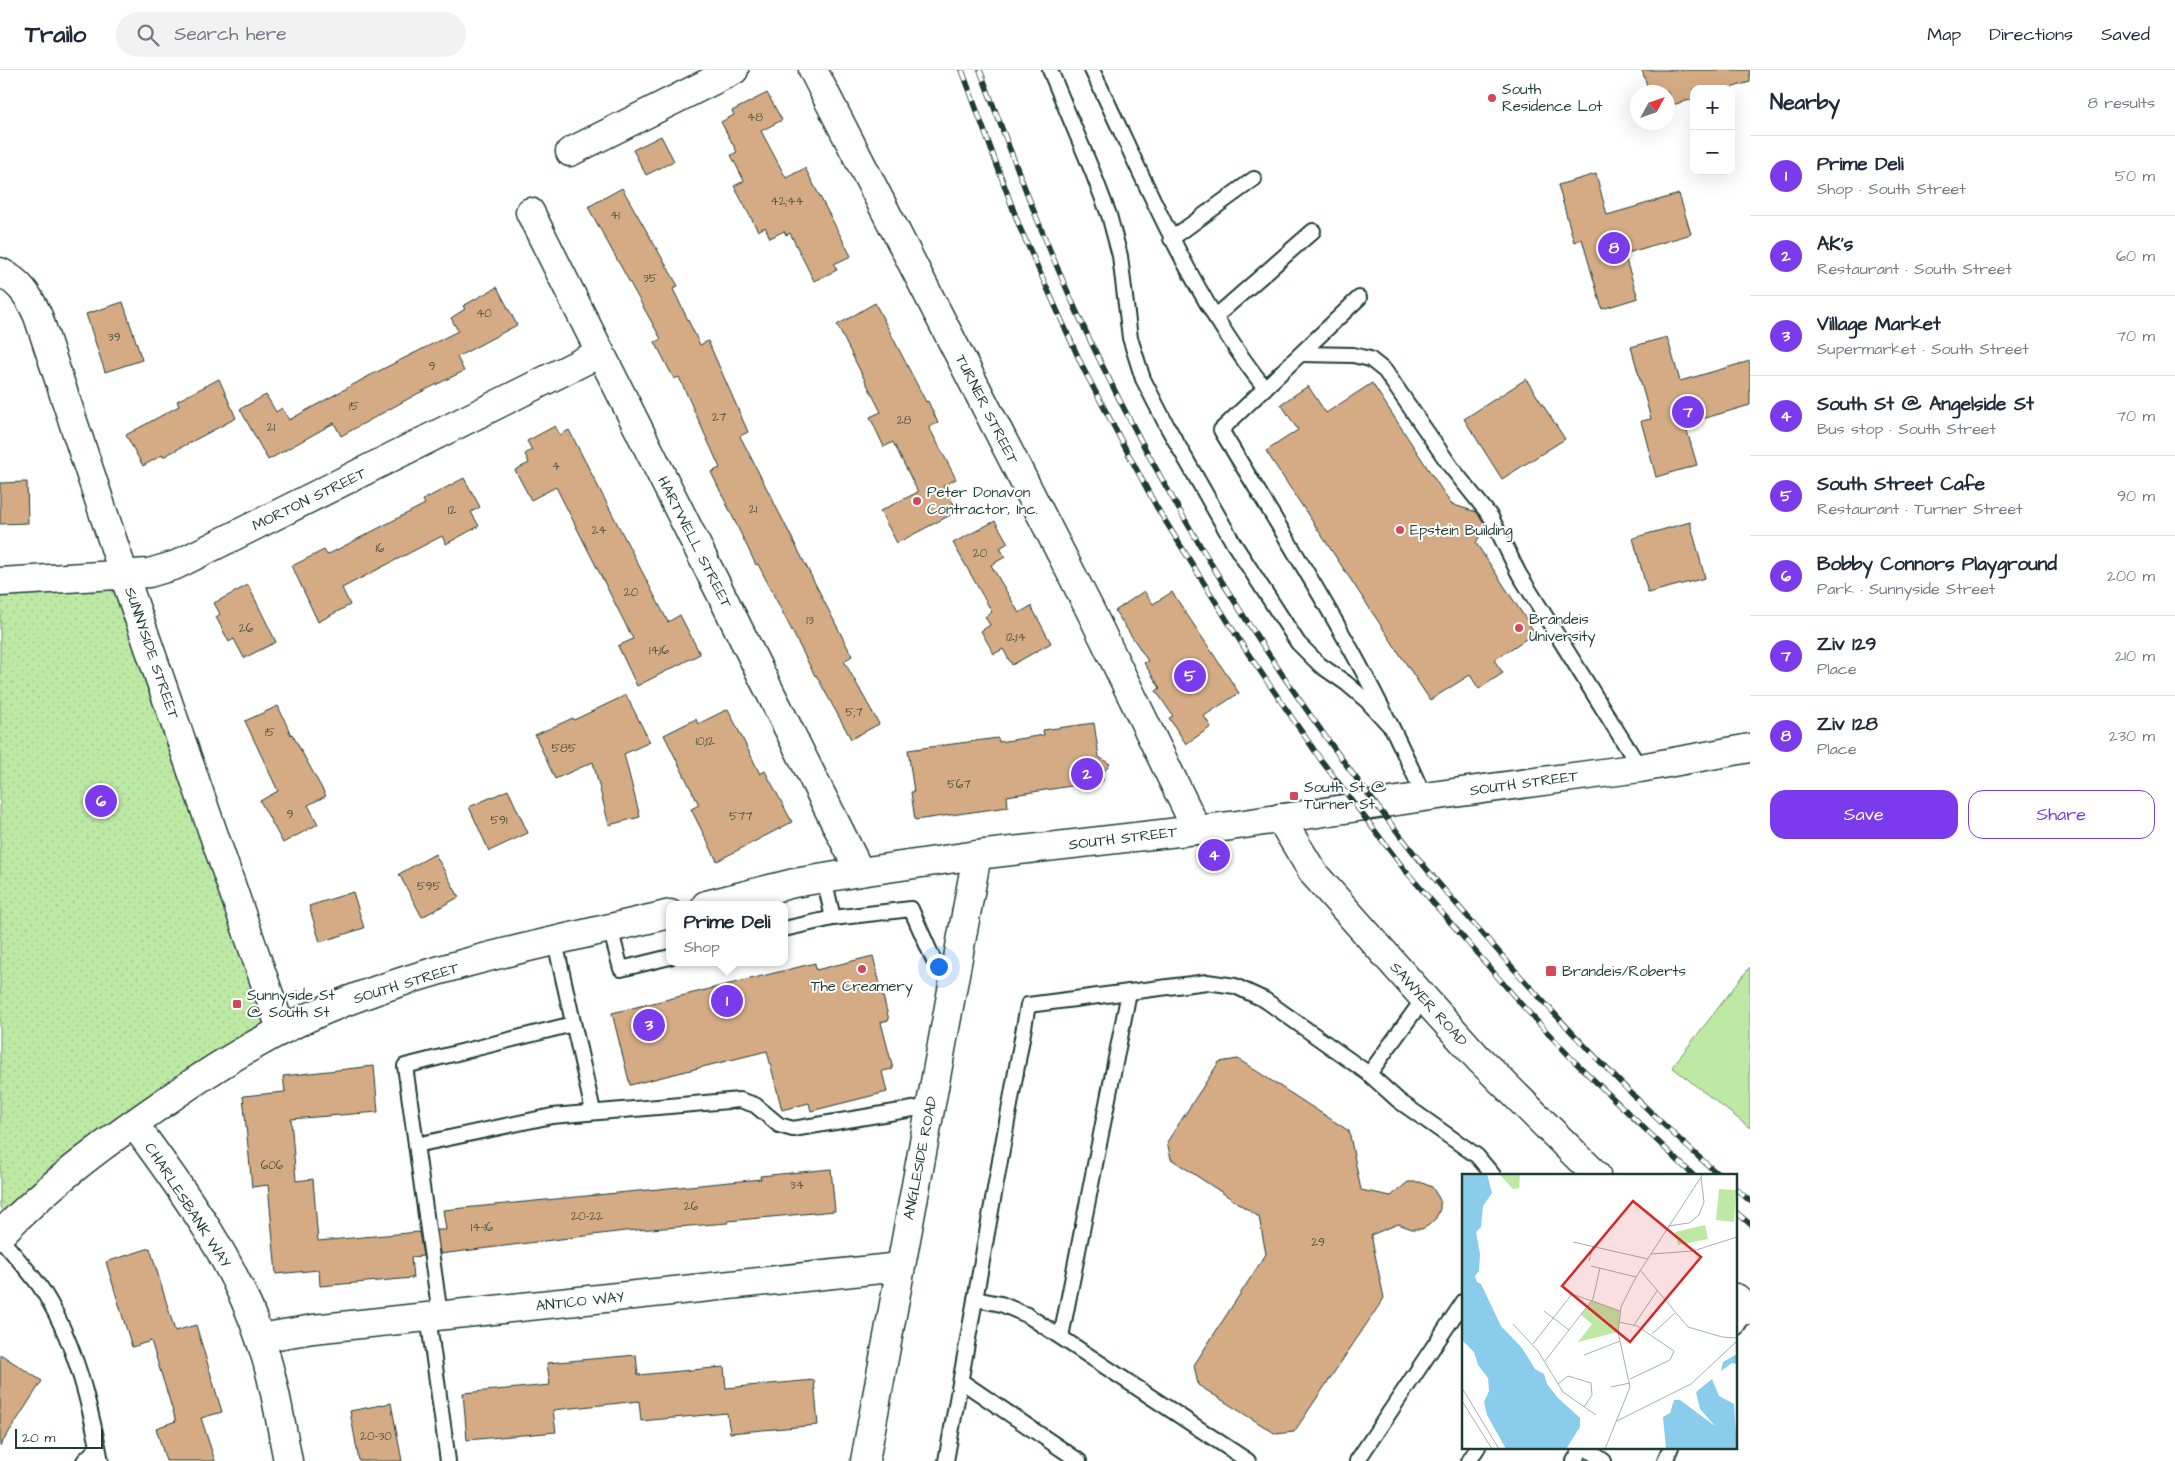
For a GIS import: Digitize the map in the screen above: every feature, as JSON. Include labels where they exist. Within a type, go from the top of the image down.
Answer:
[{"type":"street","points":[[570,152],[734,70]]},
{"type":"street","name":"TURNER STREET","points":[[814,70],[1089,608],[1197,830]]},
{"type":"street","name":"HARTWELL STREET","points":[[530,212],[860,872]]},
{"type":"street","name":"SUNNYSIDE STREET","points":[[8,277],[25,290],[38,316],[124,575],[281,1029]]},
{"type":"street","name":"MORTON STREET","points":[[0,582],[148,573],[176,564],[600,353]]},
{"type":"street","name":"SOUTH STREET","points":[[723,901],[824,878],[860,872],[977,855],[1197,830],[1640,768],[1750,748]]},
{"type":"street","name":"SAWYER ROAD","points":[[1280,818],[1314,874],[1478,1058],[1595,1174]]},
{"type":"street","name":"ANGLESIDE ROAD","points":[[864,1461],[977,855]]},
{"type":"street","name":"SOUTH STREET","points":[[0,1237],[52,1187],[134,1124],[228,1059],[281,1029],[386,986],[666,915]]},
{"type":"street","name":"CHARLESBANK WAY","points":[[134,1124],[214,1240],[238,1283],[260,1338],[274,1389],[288,1461]]},
{"type":"street","name":"ANTICO WAY","points":[[260,1338],[313,1329],[900,1266]]},
{"type":"lane","points":[[1050,70],[1094,173],[1109,216],[1120,256],[1130,338],[1143,379],[1167,426],[1234,544],[1298,643],[1320,665],[1346,683],[1367,701],[1390,726]]},
{"type":"lane","points":[[1092,70],[1171,239],[1237,353],[1265,388]]},
{"type":"lane","points":[[1171,239],[1254,179]]},
{"type":"lane","points":[[1215,317],[1313,232]]},
{"type":"lane","points":[[1359,298],[1221,430],[1360,665],[1424,797]]},
{"type":"lane","points":[[1300,354],[1353,355],[1370,359],[1385,371],[1451,468],[1491,517],[1519,574],[1640,768]]},
{"type":"lane","points":[[824,878],[832,918]]},
{"type":"lane","points":[[788,928],[832,918],[910,909],[935,963],[956,967]]},
{"type":"lane","points":[[610,928],[621,969],[666,958]]},
{"type":"lane","points":[[555,942],[593,1111]]},
{"type":"lane","points":[[946,1461],[1028,1005],[1208,982],[1236,986],[1265,1000],[1368,1074],[1399,1101],[1477,1156],[1492,1174]]},
{"type":"lane","points":[[1061,1338],[1129,992]]},
{"type":"lane","points":[[1368,1074],[1424,998]]},
{"type":"lane","points":[[448,1461],[416,1145],[406,1066],[573,1024]]},
{"type":"lane","points":[[416,1145],[552,1116],[593,1111],[740,1100],[756,1105],[779,1124],[793,1129],[931,1106]]},
{"type":"lane","points":[[0,1237],[39,1286],[66,1335],[80,1374],[100,1454],[84,1461]]},
{"type":"lane","points":[[975,1299],[1001,1304],[1027,1315],[1248,1461]]},
{"type":"lane","points":[[1358,1461],[1462,1304]]},
{"type":"lane","points":[[961,1381],[1079,1461]]},
{"type":"lane","points":[[1469,1461],[1477,1448]]},
{"type":"lane","points":[[1574,1461],[1583,1448]]},
{"type":"lane","points":[[1585,1448],[1604,1461]]},
{"type":"lane","points":[[1665,1461],[1671,1448]]},
{"type":"green space","points":[[124,575],[281,1029],[13,1222],[0,1207],[0,582]]},
{"type":"green space","points":[[1750,967],[1750,1128],[1672,1067]]},
{"type":"building","points":[[1642,70],[1750,70],[1750,82],[1735,87],[1735,85],[1690,85],[1690,100],[1675,104],[1675,85],[1647,85]]},
{"type":"building","points":[[767,93],[782,120],[761,131],[786,178],[805,168],[851,256],[834,264],[837,270],[814,281],[790,233],[786,235],[784,231],[770,238],[765,227],[758,231],[734,186],[744,181],[731,155],[737,152],[721,122],[734,115],[732,111]]},
{"type":"building","points":[[661,136],[674,161],[646,175],[633,150]]},
{"type":"building","points":[[1596,174],[1607,215],[1679,194],[1691,234],[1624,254],[1638,298],[1602,309],[1582,239],[1574,242],[1558,185]]},
{"type":"building","points":[[622,188],[678,286],[673,289],[700,345],[708,341],[748,432],[740,436],[852,656],[844,661],[879,724],[851,739],[815,676],[758,564],[756,565],[711,472],[720,468],[679,377],[674,379],[655,342],[661,339],[588,207]]},
{"type":"building","points":[[497,287],[517,325],[457,357],[464,371],[417,394],[341,436],[334,423],[268,460],[240,409],[266,395],[276,412],[282,408],[289,420],[367,377],[458,331],[451,318],[465,309],[463,306]]},
{"type":"building","points":[[123,302],[142,360],[105,372],[86,314]]},
{"type":"building","points":[[875,303],[926,402],[928,401],[938,423],[929,427],[956,479],[943,486],[958,511],[897,543],[880,511],[918,492],[893,442],[884,447],[870,417],[881,412],[837,325]]},
{"type":"building","points":[[1667,337],[1680,381],[1750,361],[1750,405],[1685,424],[1697,465],[1656,477],[1641,421],[1651,419],[1631,347]]},
{"type":"building","points":[[219,379],[236,418],[143,466],[126,435],[179,406],[177,401]]},
{"type":"building","points":[[1526,379],[1565,439],[1502,479],[1464,419]]},
{"type":"building","name":"Epstein Building","points":[[1372,383],[1451,504],[1476,512],[1484,522],[1485,525],[1476,543],[1535,633],[1494,660],[1503,673],[1479,689],[1470,675],[1430,700],[1266,451],[1298,430],[1281,404],[1308,386],[1326,413]]},
{"type":"building","points":[[555,426],[560,435],[569,430],[668,622],[680,615],[700,654],[637,686],[618,646],[633,639],[556,487],[531,500],[515,470],[529,463],[525,454],[532,450],[527,441]]},
{"type":"building","points":[[464,478],[480,507],[471,512],[479,526],[446,544],[442,536],[342,588],[350,605],[318,622],[292,566],[324,550],[327,555],[425,504],[423,500]]},
{"type":"building","points":[[27,482],[28,523],[0,524],[0,483]]},
{"type":"building","points":[[995,521],[1008,543],[1000,548],[1005,557],[991,565],[1019,613],[1031,606],[1051,643],[1012,665],[1003,649],[994,654],[981,631],[990,625],[985,617],[992,612],[953,543]]},
{"type":"building","points":[[1690,522],[1705,578],[1648,593],[1633,538]]},
{"type":"building","points":[[248,585],[276,642],[244,658],[234,639],[229,642],[216,617],[220,614],[214,603]]},
{"type":"building","points":[[1144,591],[1153,604],[1172,592],[1239,693],[1204,716],[1211,727],[1186,744],[1169,718],[1173,716],[1156,691],[1160,688],[1144,663],[1148,661],[1115,611]]},
{"type":"building","points":[[626,695],[650,742],[624,754],[640,817],[609,825],[593,762],[555,779],[535,735],[573,718],[574,720]]},
{"type":"building","points":[[278,706],[291,735],[326,796],[308,805],[318,824],[283,843],[260,801],[278,791],[245,721]]},
{"type":"building","points":[[728,709],[760,774],[765,771],[792,822],[717,861],[691,809],[699,805],[664,735],[696,719],[698,724]]},
{"type":"building","points":[[1094,723],[1099,757],[1110,764],[1102,774],[1103,781],[1007,796],[1008,807],[915,820],[911,792],[914,792],[908,750],[998,738],[999,742],[1044,735],[1043,730]]},
{"type":"building","points":[[508,790],[528,833],[489,851],[469,807]]},
{"type":"building","points":[[435,854],[459,897],[422,917],[399,874]]},
{"type":"building","points":[[353,892],[364,928],[320,942],[309,906]]},
{"type":"building","points":[[873,956],[889,1020],[881,1022],[893,1069],[882,1071],[887,1092],[811,1111],[809,1103],[782,1110],[767,1051],[630,1085],[612,1013],[815,963],[816,970]]},
{"type":"building","points":[[1238,1059],[1349,1131],[1361,1190],[1391,1196],[1408,1182],[1420,1182],[1432,1187],[1440,1200],[1440,1209],[1436,1218],[1422,1229],[1412,1229],[1398,1224],[1371,1235],[1384,1298],[1294,1432],[1276,1434],[1198,1385],[1194,1365],[1266,1254],[1259,1217],[1171,1159],[1167,1142],[1219,1062]]},
{"type":"building","points":[[374,1066],[378,1112],[291,1119],[296,1181],[313,1179],[318,1241],[419,1232],[423,1256],[411,1257],[413,1278],[320,1286],[319,1270],[276,1274],[268,1185],[252,1187],[243,1096],[285,1092],[283,1076]]},
{"type":"building","points":[[831,1169],[835,1211],[728,1221],[728,1223],[625,1231],[440,1254],[437,1230],[446,1230],[443,1210],[761,1179],[760,1176]]},
{"type":"building","points":[[150,1248],[175,1331],[196,1325],[222,1412],[201,1418],[215,1461],[166,1461],[156,1428],[176,1421],[151,1341],[132,1347],[106,1262]]},
{"type":"building","points":[[0,1354],[42,1381],[0,1446]]},
{"type":"building","points":[[636,1355],[638,1375],[724,1367],[726,1388],[814,1380],[818,1425],[730,1433],[727,1413],[641,1421],[639,1401],[553,1410],[556,1432],[467,1440],[463,1393],[550,1385],[547,1363]]},
{"type":"building","points":[[391,1403],[402,1461],[359,1461],[350,1411]]},
{"type":"railway","points":[[962,70],[1020,228],[1084,370],[1156,506],[1245,649],[1321,760],[1404,869],[1521,1004],[1573,1060],[1692,1174]]},
{"type":"railway","points":[[980,70],[1052,255],[1101,363],[1170,493],[1246,619],[1286,680],[1372,799],[1450,896],[1539,997],[1597,1059],[1626,1089],[1718,1174]]},
{"type":"railway","points":[[1738,1191],[1750,1201]]},
{"type":"railway","points":[[1738,1214],[1750,1224]]},
{"type":"place","name":"South Residence Lot","points":[[1492,98]]},
{"type":"place","name":"Ziv 128","points":[[1614,248]]},
{"type":"place","name":"Ziv 129","points":[[1688,412]]},
{"type":"place","name":"Peter Donavon Contractor, Inc.","points":[[917,501]]},
{"type":"place","name":"Epstein Building","points":[[1400,530]]},
{"type":"place","name":"Brandeis University","points":[[1519,628]]},
{"type":"place","name":"South Street Cafe","points":[[1190,676]]},
{"type":"place","name":"AK's","points":[[1087,774]]},
{"type":"place","name":"South St @ Turner St","points":[[1294,796]]},
{"type":"place","name":"Bobby Connors Playground","points":[[101,801]]},
{"type":"place","name":"South St @ Angelside St","points":[[1214,855]]},
{"type":"place","name":"The Creamery","points":[[862,969]]},
{"type":"place","name":"Brandeis/Roberts","points":[[1551,971]]},
{"type":"place","name":"Prime Deli","points":[[727,1001]]},
{"type":"place","name":"Sunnyside St @ South St","points":[[237,1004]]},
{"type":"place","name":"Village Market","points":[[649,1025]]}]
